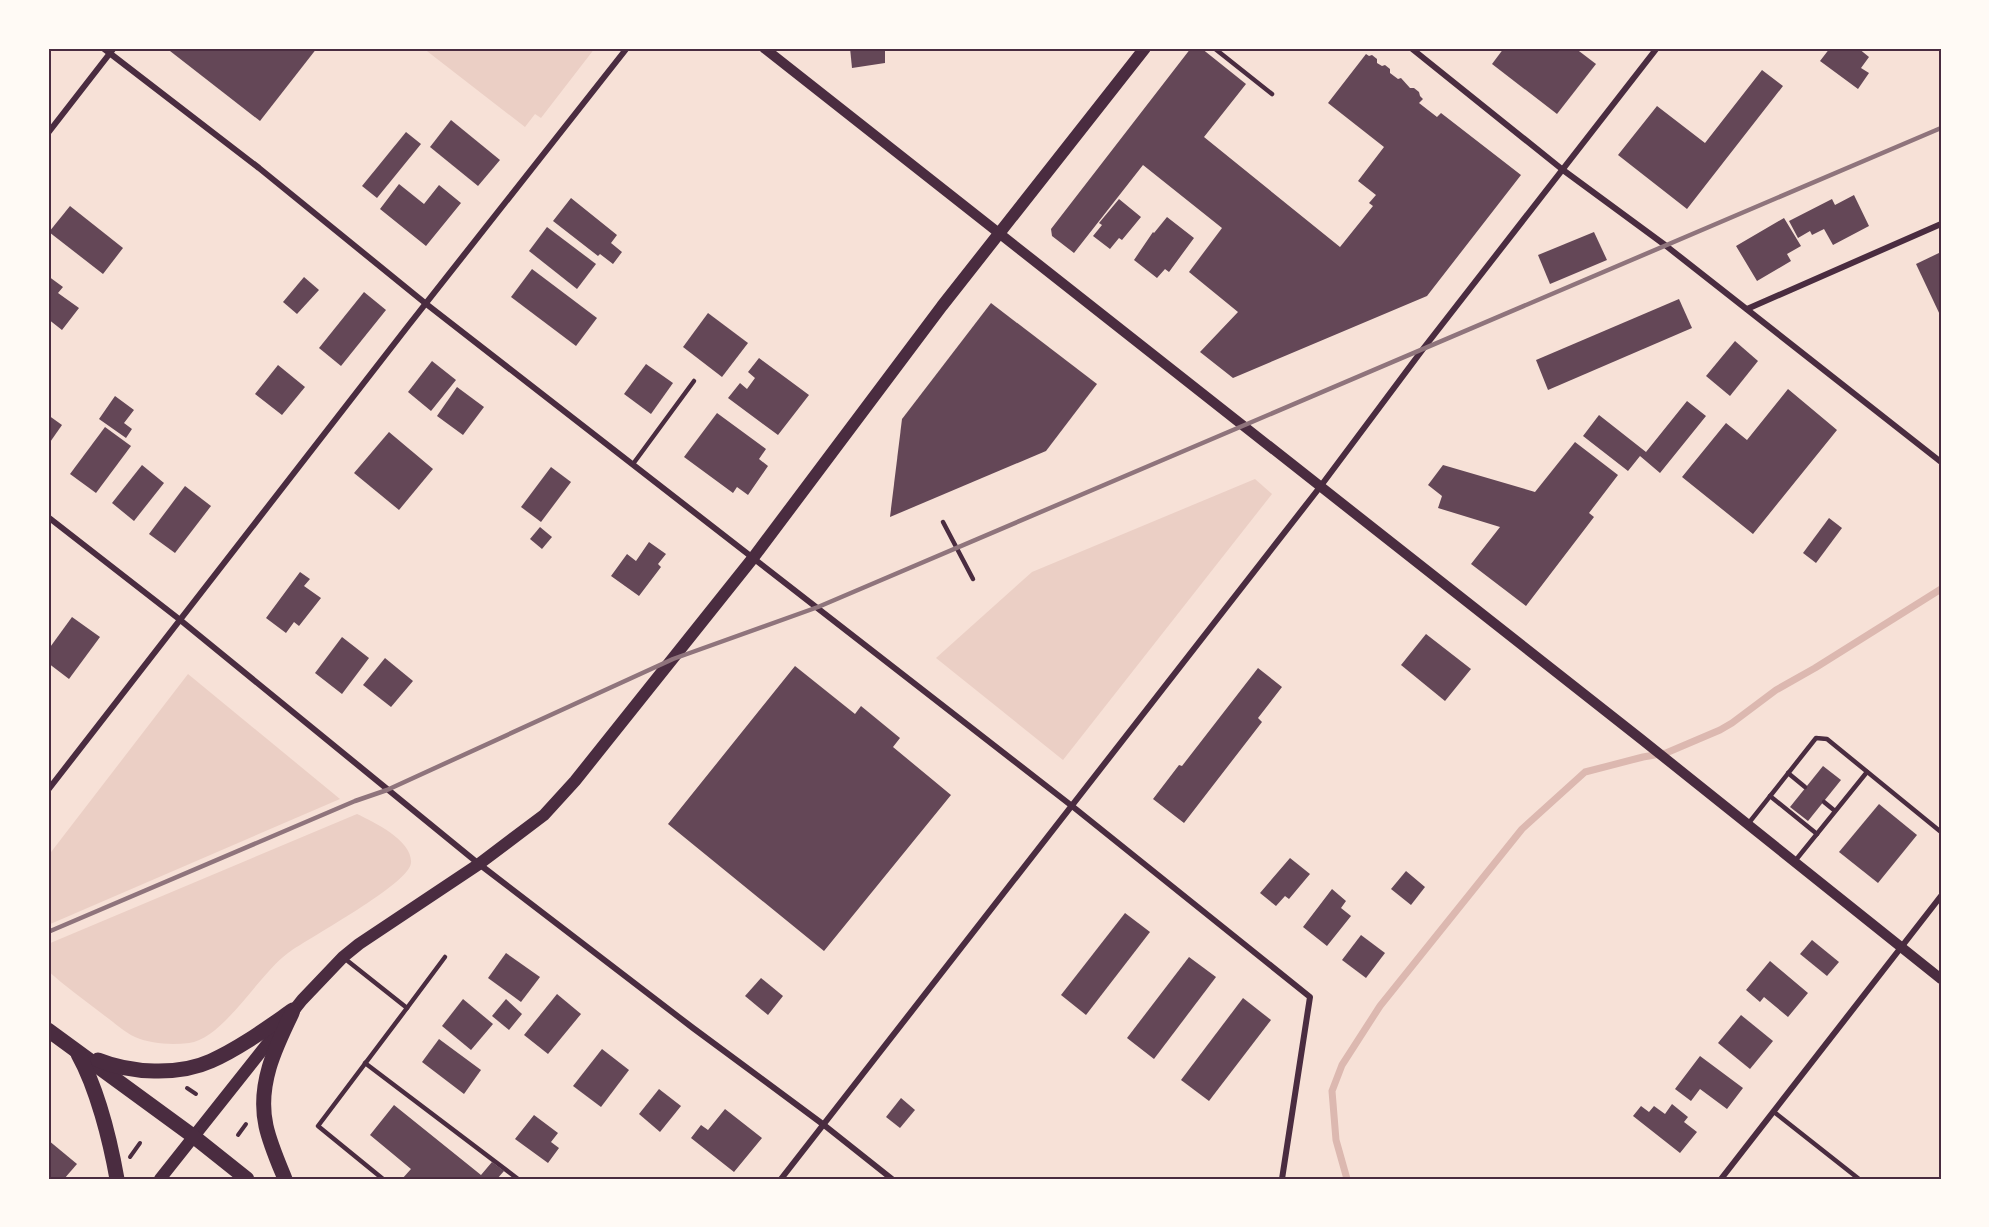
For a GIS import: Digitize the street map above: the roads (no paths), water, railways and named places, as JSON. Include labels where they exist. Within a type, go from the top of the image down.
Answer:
[{"type":"main road","points":[[160,1179],[293,1010],[343,957],[479,864],[544,815],[575,781],[753,558],[935,315],[1145,48]]},
{"type":"main road","points":[[76,1051],[110,1065],[149,1072],[184,1069],[209,1062],[232,1051],[293,1010]]},
{"type":"main road","points":[[285,1179],[266,1124],[264,1100],[271,1058],[293,1010]]},
{"type":"main road","points":[[48,1030],[193,1136],[247,1179]]},
{"type":"main road","points":[[76,1051],[86,1068],[99,1108],[117,1179]]},
{"type":"street","points":[[103,48],[112,51],[425,303],[1072,806],[1310,997],[1282,1179]]},
{"type":"street","points":[[48,790],[425,303],[627,48]]},
{"type":"street","points":[[764,48],[1746,825],[1795,861],[1941,979]]},
{"type":"street","points":[[1411,48],[1563,170],[1747,309],[1941,462]]},
{"type":"street","points":[[781,1179],[1320,488],[1423,349],[1657,48]]},
{"type":"street","points":[[48,134],[112,51]]},
{"type":"street","points":[[1747,309],[1941,224]]},
{"type":"street","points":[[48,517],[179,619],[479,864],[892,1179]]},
{"type":"street","points":[[1721,1179],[1941,896]]},
{"type":"lane","points":[[1214,48],[1272,94]]},
{"type":"lane","points":[[633,464],[694,381]]},
{"type":"lane","points":[[943,522],[973,579]]},
{"type":"lane","points":[[1746,825],[1816,738],[1827,739],[1941,831]]},
{"type":"lane","points":[[1795,861],[1867,772]]},
{"type":"lane","points":[[1788,773],[1805,787]]},
{"type":"lane","points":[[1770,796],[1817,834]]},
{"type":"lane","points":[[1824,802],[1835,811]]},
{"type":"lane","points":[[343,957],[407,1008]]},
{"type":"lane","points":[[383,1179],[318,1126],[446,957]]},
{"type":"lane","points":[[365,1063],[518,1179]]},
{"type":"lane","points":[[1774,1112],[1859,1179]]},
{"type":"waterway","points":[[1347,1179],[1336,1140],[1332,1091],[1342,1065],[1380,1006],[1522,829],[1585,772],[1666,753],[1720,730],[1776,690],[1941,589]]},
{"type":"railway","points":[[48,932],[355,801],[387,790],[673,659],[818,607],[1941,128]]}]
